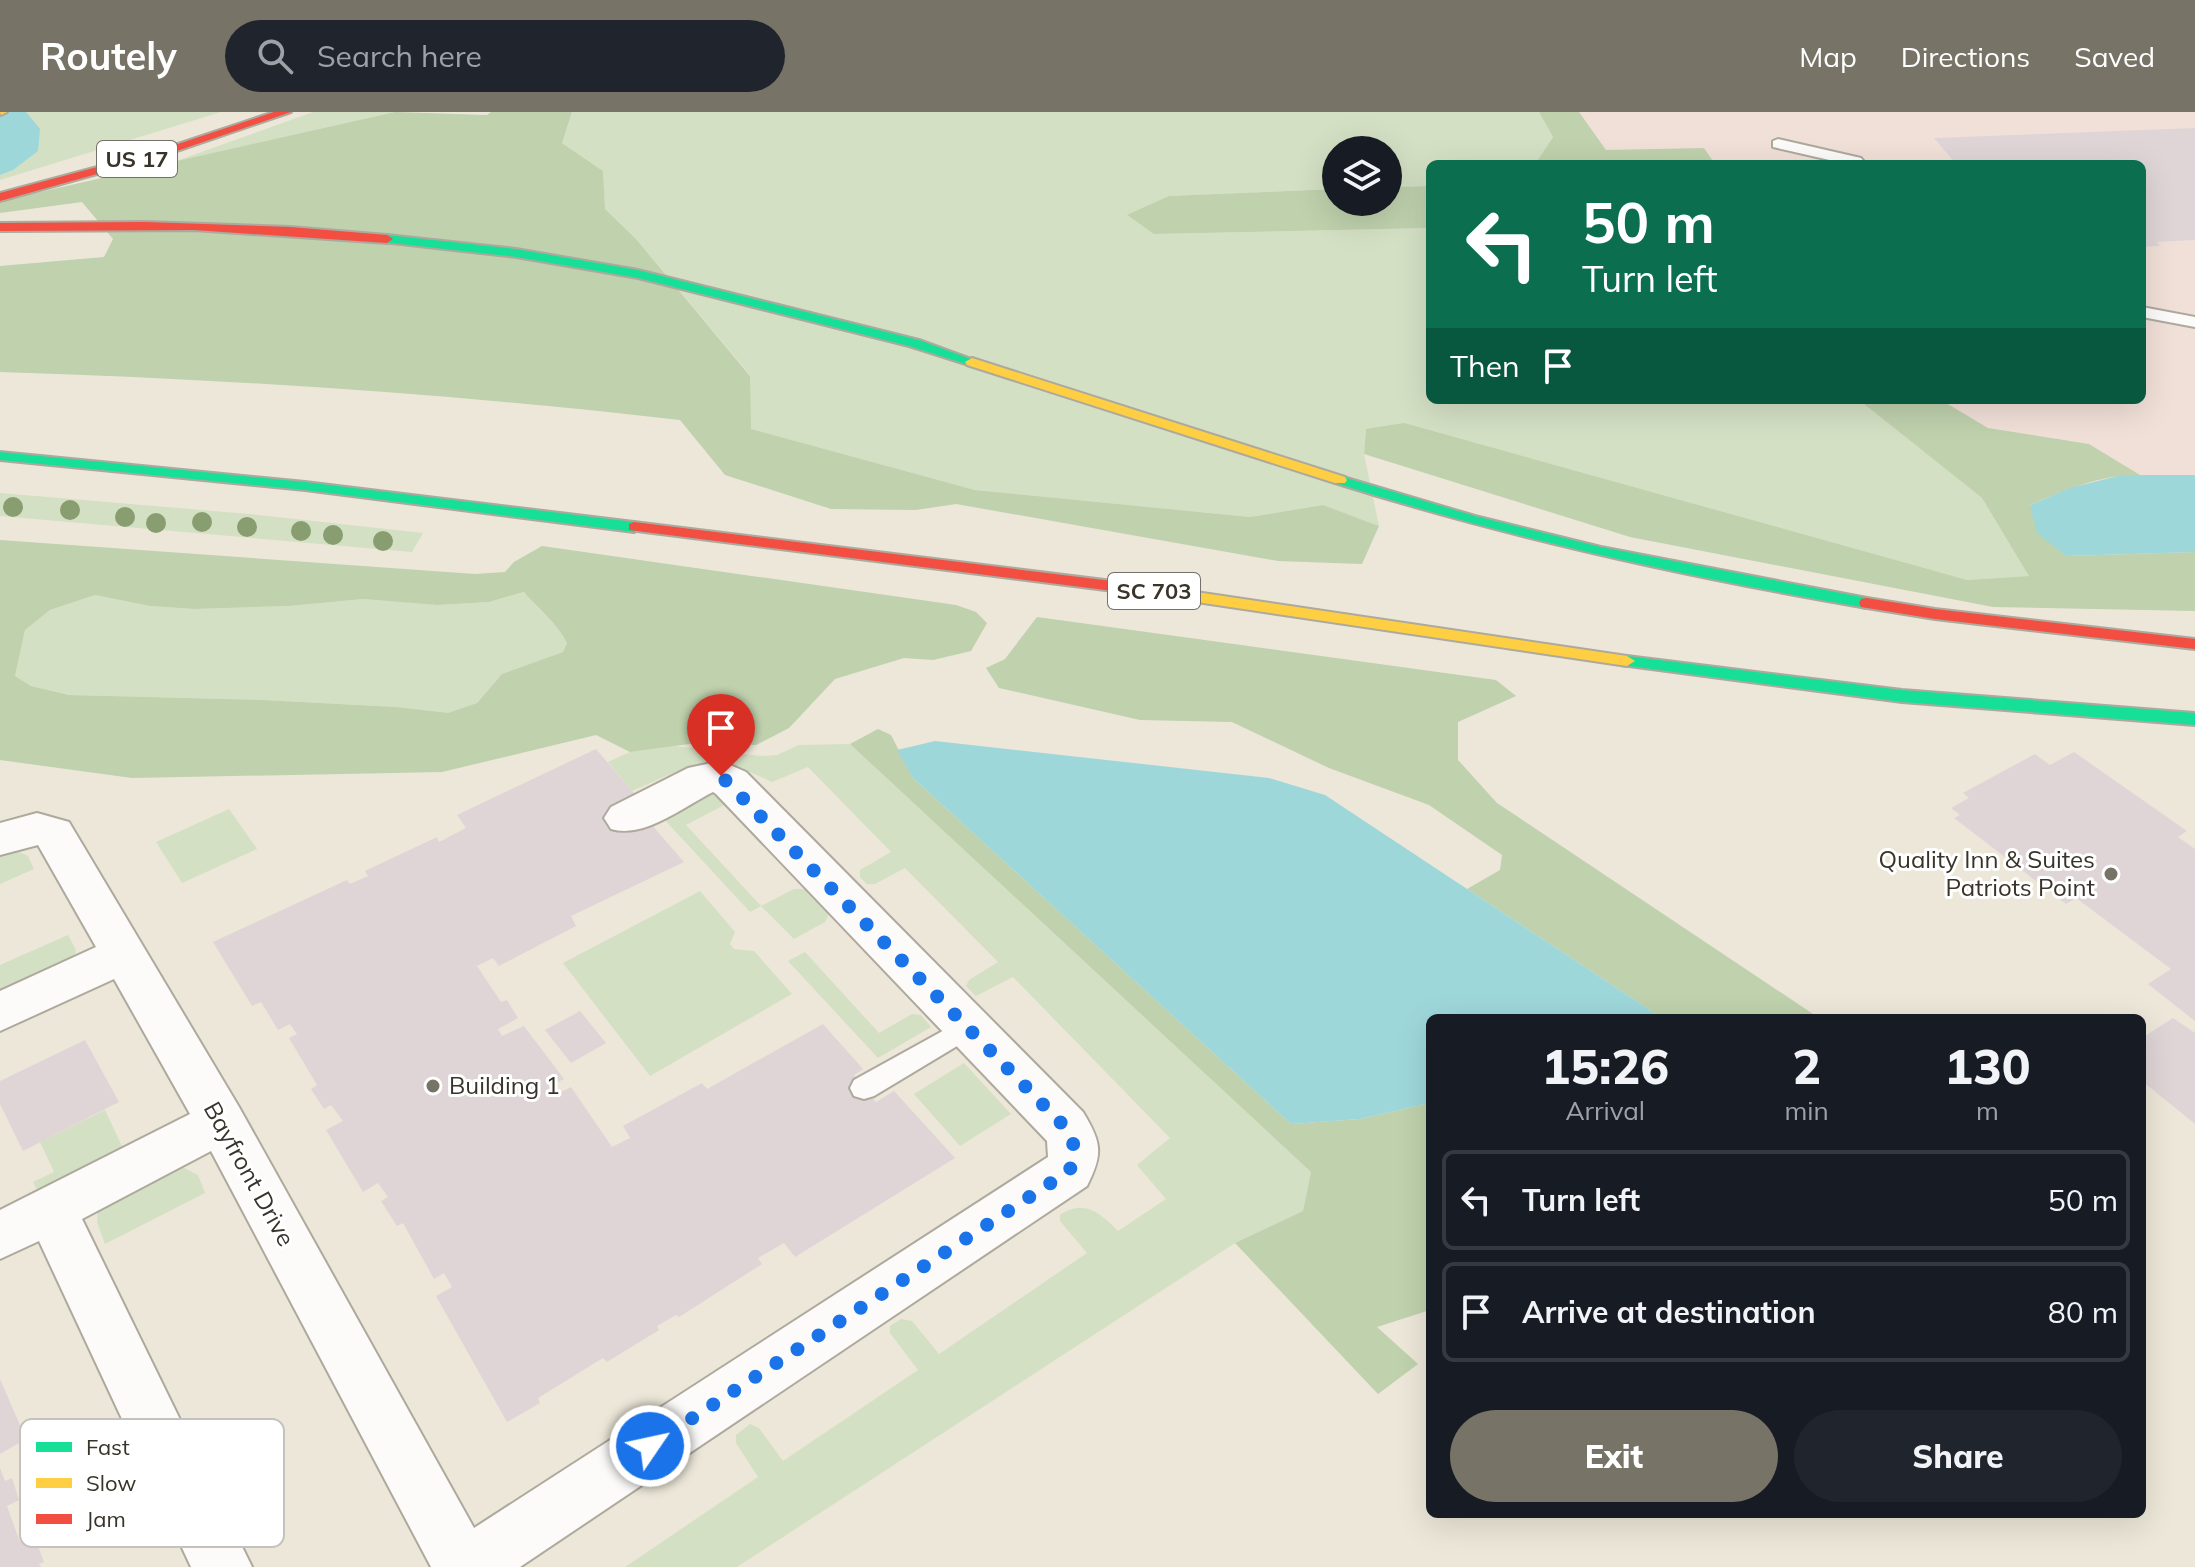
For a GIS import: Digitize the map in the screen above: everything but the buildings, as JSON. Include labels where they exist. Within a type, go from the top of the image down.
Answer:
[{"type":"highway","name":"US 17","points":[[0,197],[161,153],[279,114]]},
{"type":"highway","points":[[0,227],[101,224],[316,232],[516,253],[638,274],[914,343],[1382,494],[1732,581],[1935,614],[2195,644]]},
{"type":"highway","name":"SC 703","points":[[0,456],[305,486],[1173,594],[1580,655],[1887,694],[2195,719]]},
{"type":"street","points":[[465,1567],[1069,1171],[1075,1159],[1074,1142],[1065,1127],[721,776],[703,779],[626,818]]},
{"type":"street","name":"Bayfront Drive","points":[[0,839],[37,829],[53,833],[221,1122],[465,1567]]},
{"type":"street","points":[[0,1012],[125,954]]},
{"type":"street","points":[[0,1236],[221,1122]]},
{"type":"street","points":[[51,1210],[151,1419]]},
{"type":"street","points":[[212,1547],[222,1567]]},
{"type":"lane","points":[[1778,144],[1850,160]]},
{"type":"lane","points":[[2146,313],[2195,322]]},
{"type":"lane","points":[[864,1088],[968,1027]]},
{"type":"shaded area","points":[[1559,112],[2195,112],[2195,598],[1880,404],[2146,404],[2146,160],[1712,160],[1704,148],[1581,151]]},
{"type":"green space","points":[[0,112],[221,112],[0,180]]},
{"type":"green space","points":[[313,112],[395,112],[168,164]]},
{"type":"green space","points":[[395,112],[487,115],[491,112],[572,112],[562,143],[603,171],[605,209],[636,239],[750,376],[751,429],[975,490],[1250,517],[1323,505],[1379,526],[1362,564],[1278,561],[956,504],[916,510],[831,509],[725,475],[680,420],[340,389],[0,372],[0,266],[104,257],[113,239],[82,202],[0,213],[0,201]]},
{"type":"green space","points":[[572,112],[1539,112],[1553,137],[1538,160],[1426,160],[1426,186],[1402,187],[1402,136],[1322,136],[1322,190],[1169,196],[1128,216],[1155,234],[1426,228],[1426,404],[1864,404],[1982,498],[2030,576],[1967,580],[1366,429],[1364,454],[1379,526],[1323,505],[1250,517],[975,490],[750,429],[750,375],[636,239],[605,209],[603,171],[562,143]]},
{"type":"green space","points":[[1539,112],[1579,112],[1606,150],[1704,148],[1712,160],[1538,160],[1553,137]]},
{"type":"green space","points":[[1426,186],[1426,228],[1154,234],[1127,215],[1169,196],[1322,190],[1322,216],[1402,216],[1402,187]]},
{"type":"green space","points":[[1864,404],[1948,404],[1988,428],[2089,444],[2140,475],[2098,480],[2030,505],[2067,556],[2195,552],[2195,611],[1993,607],[1630,537],[1364,454],[1366,429],[1404,423],[1967,580],[2029,576],[1982,498]]},
{"type":"green space","points":[[0,493],[249,514],[423,533],[412,552],[0,516]]},
{"type":"green space","points":[[0,540],[475,574],[505,572],[514,562],[542,546],[956,605],[976,612],[987,623],[971,651],[933,660],[904,658],[835,679],[789,728],[756,745],[697,743],[630,752],[596,735],[442,772],[132,778],[0,760]],"holes":[[[524,592],[563,636],[567,643],[563,652],[502,674],[477,703],[448,713],[263,700],[69,695],[31,686],[15,676],[25,630],[50,610],[95,595],[150,606],[195,609],[289,606],[363,599],[437,605],[489,602]]]},
{"type":"green space","points":[[525,592],[563,636],[567,643],[563,652],[502,674],[477,703],[448,714],[396,707],[263,700],[69,695],[31,686],[15,676],[25,630],[50,610],[95,595],[150,606],[195,609],[289,606],[363,599],[437,605],[489,602]]},
{"type":"green space","points":[[1037,617],[1496,680],[1516,696],[1458,722],[1458,760],[1497,803],[1813,1014],[1656,1014],[1467,889],[1500,870],[1502,855],[1429,805],[1329,768],[1232,722],[1140,720],[999,688],[986,668],[1005,659]]},
{"type":"green space","points":[[878,729],[891,735],[913,778],[1291,1124],[1360,1119],[1426,1104],[1426,1311],[1377,1327],[1418,1364],[1378,1394],[1235,1243],[1303,1211],[1311,1172],[850,744]]},
{"type":"green space","points":[[850,744],[1311,1172],[1303,1211],[1235,1243],[737,1567],[625,1567],[758,1477],[736,1443],[736,1435],[750,1424],[759,1428],[783,1461],[918,1370],[890,1333],[890,1326],[901,1319],[912,1321],[939,1354],[1087,1253],[1060,1221],[1060,1215],[1085,1208],[1099,1214],[1118,1231],[1166,1199],[1137,1165],[1170,1138],[1013,977],[976,996],[966,986],[969,980],[998,962],[905,868],[875,884],[867,884],[860,877],[860,870],[891,852],[808,767],[772,782],[731,766],[701,764],[632,791],[608,762],[630,752],[675,746],[761,756],[777,755],[799,745]]},
{"type":"green space","points":[[712,794],[726,804],[686,825],[761,906],[750,912],[662,817]]},
{"type":"green space","points":[[229,809],[257,849],[182,883],[156,842]]},
{"type":"green space","points":[[17,851],[28,856],[34,869],[0,884],[0,853]]},
{"type":"green space","points":[[794,889],[805,889],[829,914],[825,922],[794,939],[761,906]]},
{"type":"green space","points":[[700,891],[735,932],[730,944],[734,949],[754,951],[792,994],[650,1076],[563,963]]},
{"type":"green space","points":[[68,935],[76,950],[74,961],[0,996],[0,965]]},
{"type":"green space","points":[[805,952],[879,1033],[912,1014],[921,1015],[931,1027],[878,1058],[788,961]]},
{"type":"green space","points":[[964,1063],[1011,1114],[960,1146],[914,1094]]},
{"type":"green space","points":[[105,1110],[126,1155],[41,1197],[33,1182],[54,1172],[40,1142]]},
{"type":"green space","points":[[184,1168],[198,1175],[205,1193],[105,1244],[97,1222],[98,1209],[170,1169]]},
{"type":"water","points":[[0,112],[26,112],[40,129],[38,151],[13,170],[0,175]]},
{"type":"water","points":[[2122,475],[2195,475],[2195,552],[2066,556],[2037,533],[2030,505],[2070,488]]},
{"type":"water","points":[[935,741],[1269,778],[1325,795],[1656,1014],[1426,1014],[1426,1104],[1360,1119],[1291,1124],[913,778],[897,750]]},
{"type":"traffic: fast","points":[[387,239],[516,253],[638,274],[914,343],[972,362]]},
{"type":"traffic: fast","points":[[0,456],[305,486],[634,527]]},
{"type":"traffic: fast","points":[[1340,480],[1470,519],[1601,552],[1867,603]]},
{"type":"traffic: fast","points":[[1627,661],[1902,696],[2195,719]]},
{"type":"traffic: slow","points":[[972,362],[1340,480]]},
{"type":"traffic: slow","points":[[1169,593],[1627,661]]},
{"type":"traffic: jam","points":[[0,197],[161,153],[285,112]]},
{"type":"traffic: jam","points":[[0,227],[194,227],[387,239]]},
{"type":"traffic: jam","points":[[634,527],[1169,593]]},
{"type":"traffic: jam","points":[[1867,603],[1935,614],[2195,644]]},
{"type":"place","name":"Quality Inn & Suites Patriots Point","points":[[2111,874]]},
{"type":"place","name":"Building 1","points":[[433,1086]]},
{"type":"route","points":[[650,1446],[1069,1171],[1075,1159],[1074,1142],[1065,1127],[721,776]]}]
